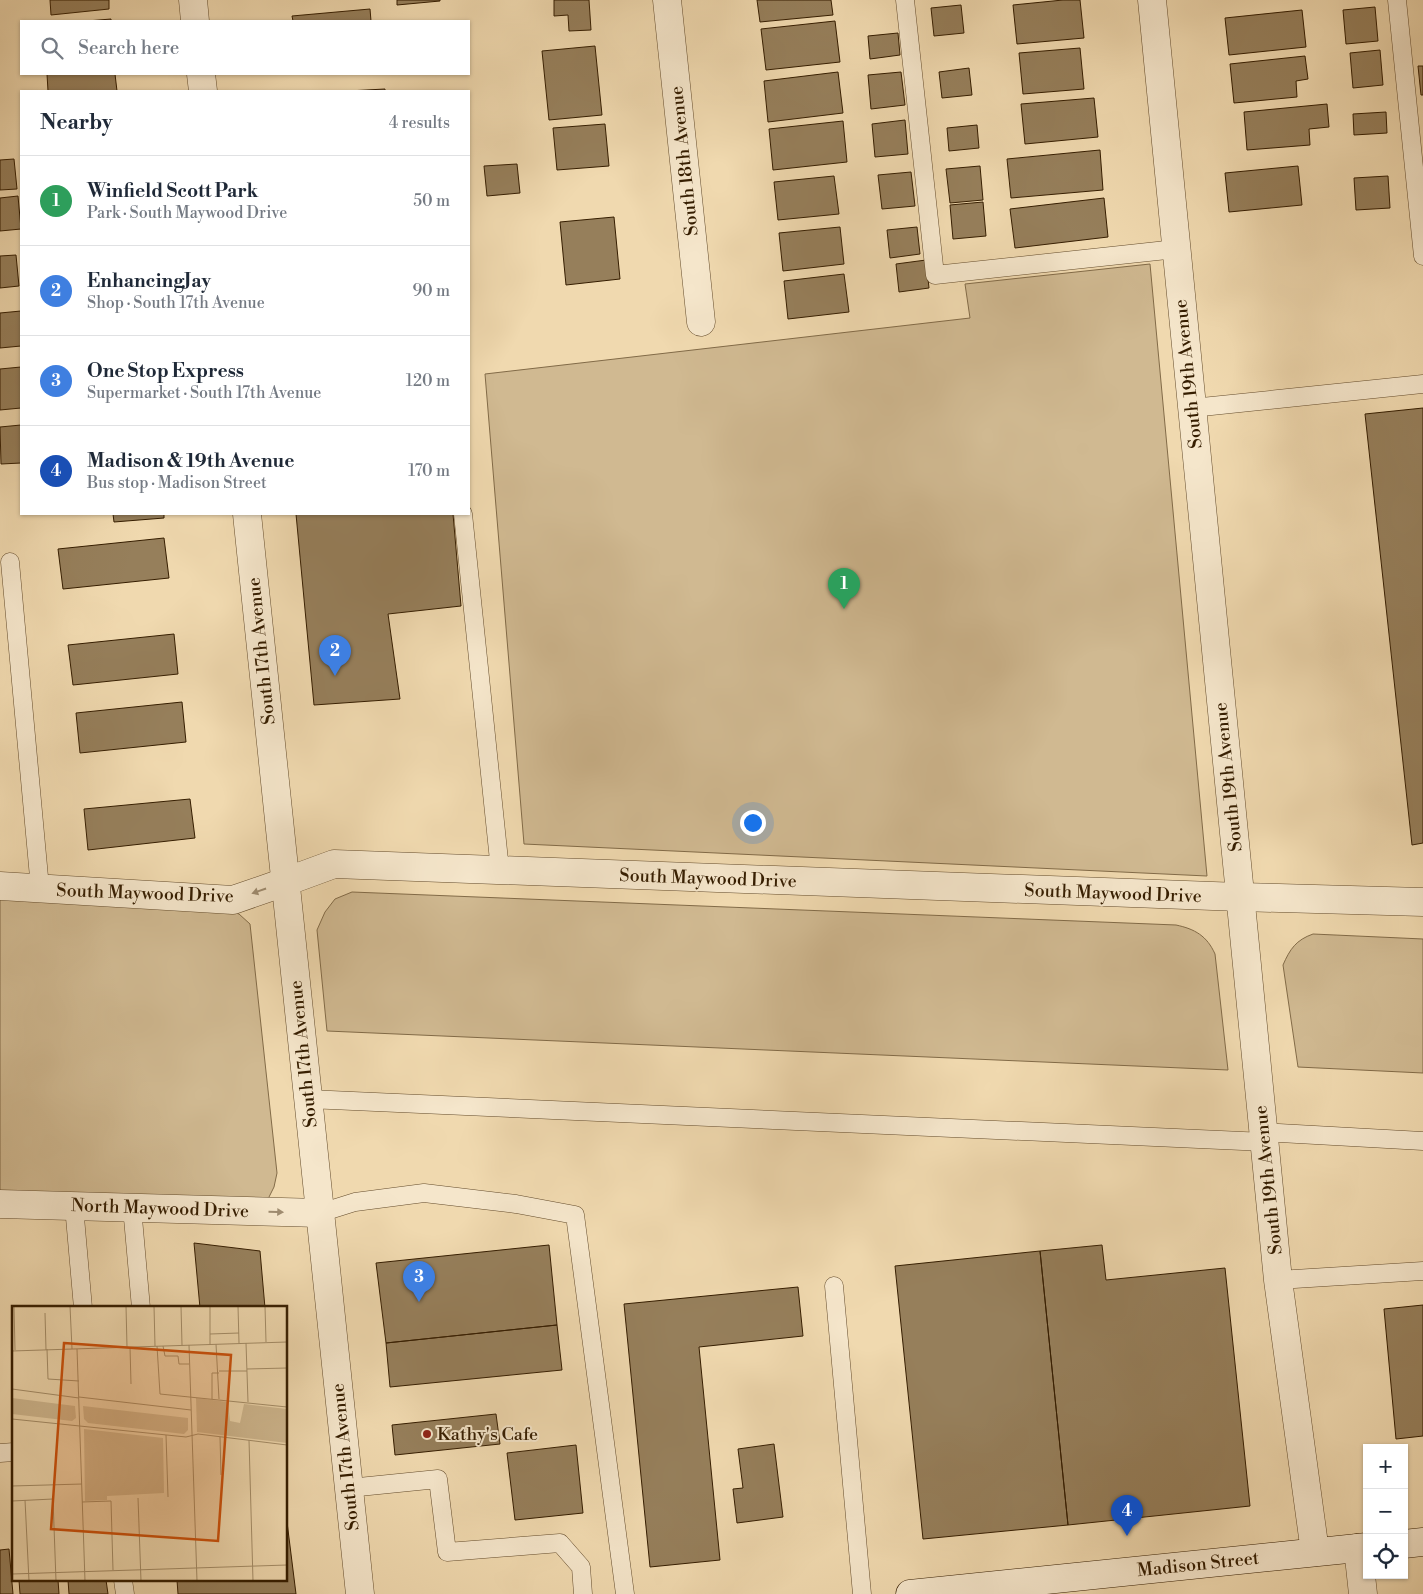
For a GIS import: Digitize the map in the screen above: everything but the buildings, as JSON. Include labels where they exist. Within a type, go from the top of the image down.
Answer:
[{"type":"street","points":[[193,0],[195,20]]},
{"type":"street","name":"South 18th Avenue","points":[[667,0],[701,322]]},
{"type":"street","name":"South 19th Avenue","points":[[1152,0],[1278,1280],[1315,1552]]},
{"type":"street","points":[[201,75],[203,90]]},
{"type":"street","name":"South 17th Avenue","points":[[247,515],[360,1594]]},
{"type":"street","name":"South Maywood Drive","points":[[0,886],[233,900],[334,864],[1423,902]]},
{"type":"street","name":"North Maywood Drive","points":[[0,1204],[320,1213]]},
{"type":"street","points":[[1408,1544],[1423,1542]]},
{"type":"street","name":"Madison Street","points":[[910,1594],[1363,1548]]},
{"type":"street","points":[[1363,1579],[1363,1594]]},
{"type":"lane","points":[[905,0],[935,276],[1176,249]]},
{"type":"lane","points":[[1397,0],[1423,256]]},
{"type":"lane","points":[[1192,408],[1423,384]]},
{"type":"lane","points":[[463,515],[500,870]]},
{"type":"lane","points":[[10,562],[40,888]]},
{"type":"lane","points":[[308,1100],[1264,1137],[1423,1141]]},
{"type":"lane","points":[[320,1213],[355,1202],[424,1193],[516,1204],[575,1215],[626,1594]]},
{"type":"lane","points":[[74,1206],[82,1306]]},
{"type":"lane","points":[[132,1207],[141,1306]]},
{"type":"lane","points":[[1278,1280],[1423,1271]]},
{"type":"lane","points":[[834,1286],[862,1594]]},
{"type":"lane","points":[[348,1488],[438,1479],[447,1552],[560,1544],[581,1567],[583,1594]]},
{"type":"shaded area","points":[[1150,264],[1207,876],[524,844],[485,374],[970,318],[965,284]]},
{"type":"shaded area","points":[[352,892],[1176,925],[1200,934],[1208,942],[1215,954],[1228,1070],[327,1031],[317,930],[325,912],[335,899]]},
{"type":"shaded area","points":[[0,899],[221,908],[239,914],[250,924],[277,1173],[274,1187],[268,1199],[0,1191]]},
{"type":"shaded area","points":[[1313,934],[1423,939],[1423,1073],[1298,1067],[1283,965],[1294,946],[1302,939]]},
{"type":"place","name":"Winfield Scott Park","points":[[844,609]]},
{"type":"place","name":"EnhancingJay","points":[[335,676]]},
{"type":"place","name":"One Stop Express","points":[[419,1302]]},
{"type":"place","name":"Kathy's Cafe","points":[[427,1434]]},
{"type":"place","name":"Madison & 19th Avenue","points":[[1127,1536]]}]
